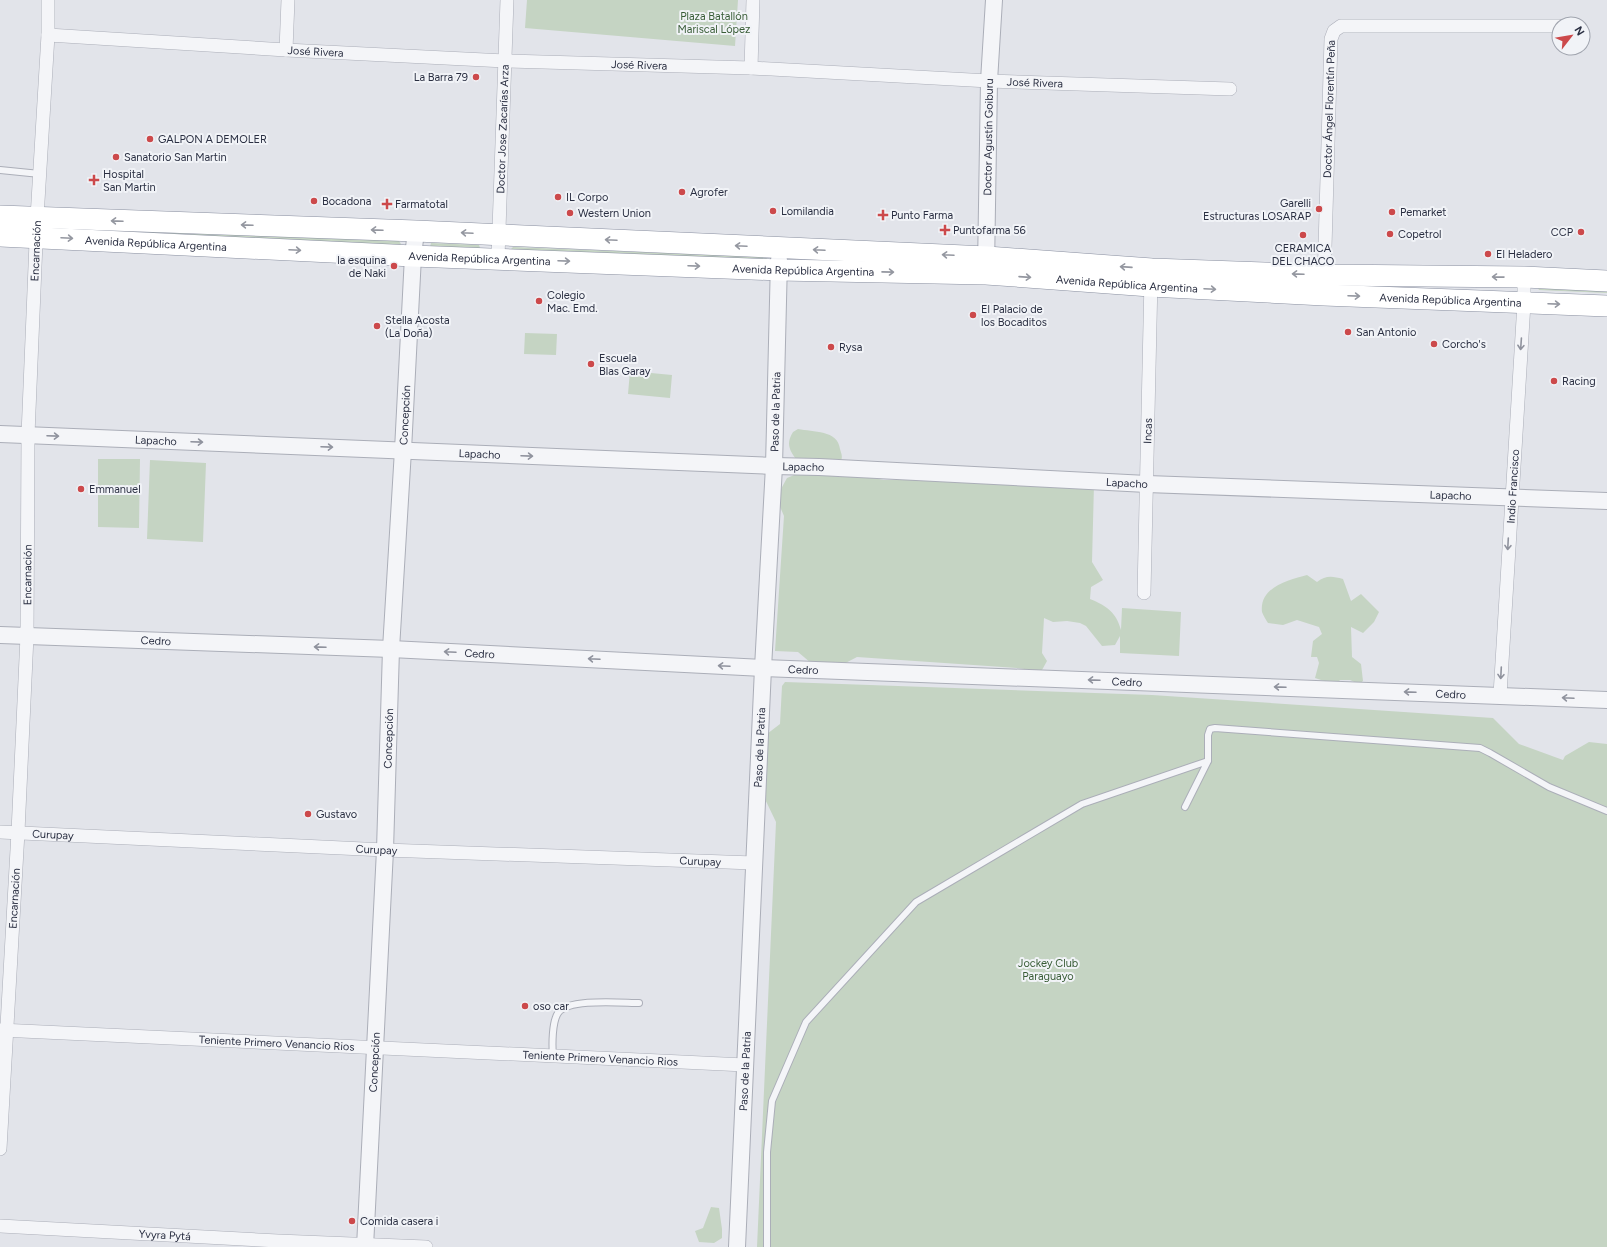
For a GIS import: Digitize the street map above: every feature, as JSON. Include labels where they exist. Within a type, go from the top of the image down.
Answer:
[{"type":"highway","name":"Avenida República Argentina","points":[[0,216],[37,228],[413,256],[498,258],[779,270],[987,266]]},
{"type":"highway","name":"Avenida República Argentina","points":[[0,236],[37,228],[416,231],[780,248],[987,266],[1151,277],[1324,285],[1524,303],[1607,306]]},
{"type":"highway","name":"Avenida República Argentina","points":[[1324,285],[1524,277],[1607,281]]},
{"type":"street","name":"Encarnación","points":[[0,1149],[4,1030],[18,832],[27,636],[28,435],[37,228],[48,35],[48,0]]},
{"type":"street","points":[[286,50],[288,0]]},
{"type":"street","name":"Doctor Jose Zacarías Arza","points":[[498,258],[507,0]]},
{"type":"street","points":[[751,68],[753,0]]},
{"type":"street","name":"Doctor Agustín Goiburu","points":[[987,266],[989,80],[994,0]]},
{"type":"street","name":"Doctor Ángel Florentín Peña","points":[[1324,285],[1331,38],[1334,31],[1341,26],[1551,26]]},
{"type":"street","name":"José Rivera","points":[[48,35],[286,50],[505,61],[751,68],[989,80],[1230,89]]},
{"type":"street","name":"Concepción","points":[[365,1246],[385,850],[391,649],[413,256],[416,231]]},
{"type":"street","name":"Paso de la Patria","points":[[736,1247],[774,466],[780,248]]},
{"type":"street","name":"Incas","points":[[1144,593],[1151,277]]},
{"type":"street","name":"Indio Francisco","points":[[1500,695],[1524,303],[1524,277]]},
{"type":"street","name":"Lapacho","points":[[0,434],[819,467],[1147,484],[1607,501]]},
{"type":"street","name":"Cedro","points":[[0,634],[391,649],[763,668],[1607,700]]},
{"type":"street","name":"Curupay","points":[[0,832],[385,850],[754,863]]},
{"type":"street","name":"Teniente Primero Venancio Rios","points":[[4,1030],[745,1065]]},
{"type":"street","name":"Yvyra Pytá","points":[[0,1226],[365,1246],[426,1247]]},
{"type":"lane","points":[[0,170],[40,174]]},
{"type":"lane","points":[[1185,807],[1208,761],[1208,735],[1210,729],[1215,728],[1480,748],[1549,787],[1607,811]]},
{"type":"lane","points":[[767,1247],[767,1152],[772,1101],[806,1022],[916,902],[1082,804],[1208,761]]},
{"type":"lane","points":[[553,1056],[552,1040],[558,1013],[566,1006],[579,1004],[639,1003]]},
{"type":"green space","name":"Plaza Batallón Mariscal López","points":[[527,0],[738,0],[735,46],[525,28]]},
{"type":"green space","points":[[55,225],[399,241],[401,244],[399,246],[55,229]]},
{"type":"green space","points":[[431,243],[479,245],[480,248],[430,247]]},
{"type":"green space","points":[[513,247],[766,257],[767,259],[512,251],[511,249]]},
{"type":"green space","points":[[1538,288],[1607,290],[1607,293],[1539,290]]},
{"type":"green space","points":[[525,333],[557,334],[556,355],[524,354]]},
{"type":"green space","points":[[630,371],[672,375],[670,398],[628,394]]},
{"type":"green space","points":[[798,429],[824,433],[835,438],[841,453],[841,461],[796,459],[790,449],[789,443],[793,432]]},
{"type":"green space","points":[[98,459],[140,459],[139,528],[98,527]]},
{"type":"green space","points":[[150,460],[206,463],[203,542],[147,539]]},
{"type":"green space","points":[[928,472],[1094,484],[1092,562],[1103,580],[1091,587],[1090,599],[1110,610],[1121,630],[1122,608],[1181,612],[1179,656],[1120,653],[1120,636],[1115,645],[1102,646],[1086,626],[1080,623],[1067,621],[1053,622],[1044,618],[1042,653],[1047,661],[1042,670],[1039,671],[1017,668],[857,657],[836,668],[811,663],[798,652],[775,651],[784,516],[778,502],[781,489],[787,478],[799,473],[851,474],[884,480],[899,480]]},
{"type":"green space","points":[[1307,575],[1317,582],[1323,578],[1329,577],[1343,579],[1351,601],[1361,594],[1379,612],[1374,622],[1363,633],[1351,627],[1352,657],[1361,664],[1363,681],[1359,684],[1350,680],[1340,680],[1332,689],[1324,681],[1315,678],[1319,663],[1317,657],[1311,657],[1313,641],[1322,634],[1319,627],[1297,620],[1283,625],[1268,623],[1263,615],[1262,603],[1265,596],[1270,591],[1284,582]]},
{"type":"green space","name":"Jockey Club Paraguayo","points":[[785,682],[1152,695],[1493,718],[1519,744],[1563,760],[1565,756],[1589,742],[1607,744],[1607,1247],[757,1247],[776,822],[764,797],[759,740],[780,724],[782,686]]},
{"type":"green space","points":[[711,1207],[719,1208],[722,1238],[714,1243],[699,1242],[695,1231],[703,1228]]},
{"type":"place","name":"La Barra 79","points":[[476,77]]},
{"type":"place","name":"GALPON A DEMOLER","points":[[150,139]]},
{"type":"place","name":"Sanatorio San Martin","points":[[116,157]]},
{"type":"place","name":"Hospital San Martin","points":[[94,180]]},
{"type":"place","name":"Agrofer","points":[[682,192]]},
{"type":"place","name":"IL Corpo","points":[[558,197]]},
{"type":"place","name":"Bocadona","points":[[314,201]]},
{"type":"place","name":"Farmatotal","points":[[387,204]]},
{"type":"place","name":"Garelli Estructuras LOSARAP","points":[[1319,209]]},
{"type":"place","name":"Lomilandia","points":[[773,211]]},
{"type":"place","name":"Pemarket","points":[[1392,212]]},
{"type":"place","name":"Western Union","points":[[570,213]]},
{"type":"place","name":"Punto Farma","points":[[883,215]]},
{"type":"place","name":"Puntofarma 56","points":[[945,230]]},
{"type":"place","name":"CCP","points":[[1581,232]]},
{"type":"place","name":"Copetrol","points":[[1390,234]]},
{"type":"place","name":"CERAMICA DEL CHACO","points":[[1303,235]]},
{"type":"place","name":"El Heladero","points":[[1488,254]]},
{"type":"place","name":"la esquina de Naki","points":[[394,266]]},
{"type":"place","name":"Colegio Mac. Emd.","points":[[539,301]]},
{"type":"place","name":"El Palacio de los Bocaditos","points":[[973,315]]},
{"type":"place","name":"Stella Acosta (La Doña)","points":[[377,326]]},
{"type":"place","name":"San Antonio","points":[[1348,332]]},
{"type":"place","name":"Corcho's","points":[[1434,344]]},
{"type":"place","name":"Rysa","points":[[831,347]]},
{"type":"place","name":"Escuela Blas Garay","points":[[591,364]]},
{"type":"place","name":"Racing","points":[[1554,381]]},
{"type":"place","name":"Emmanuel","points":[[81,489]]},
{"type":"place","name":"Gustavo","points":[[308,814]]},
{"type":"place","name":"oso car","points":[[525,1006]]},
{"type":"place","name":"Comida casera i","points":[[352,1221]]}]
